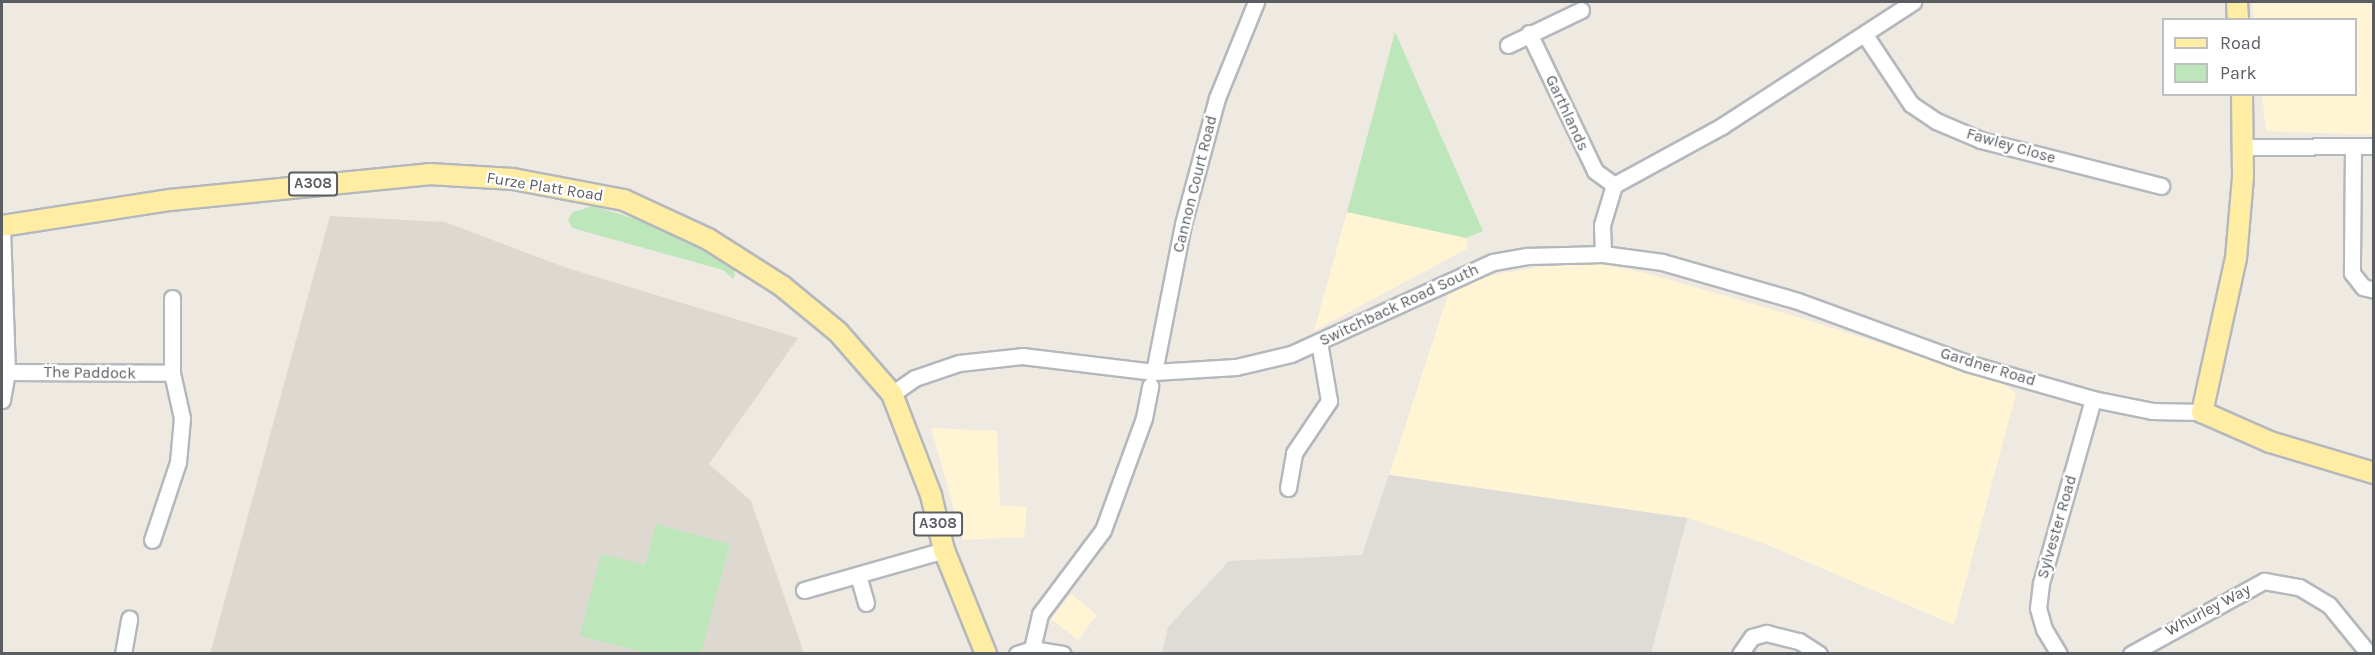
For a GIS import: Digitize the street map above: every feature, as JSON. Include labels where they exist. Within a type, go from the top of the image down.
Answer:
[{"type":"main road","points":[[2237,2],[2238,18]]},
{"type":"main road","points":[[2202,412],[2236,258],[2243,147],[2241,96]]},
{"type":"main road","name":"Furze Platt Road","points":[[2,226],[170,200],[429,174],[571,188],[624,200],[708,239],[759,271],[838,332],[892,394],[931,495],[944,550],[986,654]]},
{"type":"main road","name":"Gardner Road","points":[[2202,412],[2244,433],[2373,472]]},
{"type":"street","name":"Cannon Court Road","points":[[1024,651],[1040,614],[1103,530],[1144,418],[1184,224],[1217,98],[1256,2]]},
{"type":"street","points":[[1603,254],[1602,225],[1614,185],[1722,126],[1913,2]]},
{"type":"street","points":[[1508,45],[1581,10]]},
{"type":"street","name":"Garthlands","points":[[1529,33],[1595,171],[1614,185]]},
{"type":"street","name":"Fawley Close","points":[[1865,35],[1890,78],[1911,104],[1936,121],[1981,140],[2162,186]]},
{"type":"street","points":[[2243,147],[2353,148],[2373,146]]},
{"type":"street","points":[[2353,148],[2352,273],[2363,287],[2373,290]]},
{"type":"street","points":[[2,226],[7,372],[2,400]]},
{"type":"street","name":"Switchback Road South","points":[[892,394],[915,378],[959,363],[1022,356],[1152,379],[1236,367],[1291,354],[1493,262],[1528,256],[1603,254]]},
{"type":"street","name":"Gardner Road","points":[[1603,254],[1662,262],[1798,301],[1967,363],[2093,399],[2152,411],[2202,412]]},
{"type":"street","points":[[152,540],[178,462],[182,418],[172,373],[172,298]]},
{"type":"street","points":[[1288,488],[1294,453],[1329,401],[1319,342]]},
{"type":"street","name":"The Paddock","points":[[7,372],[172,373]]},
{"type":"street","name":"Sylvester Road","points":[[2059,654],[2044,629],[2038,608],[2041,583],[2093,399]]},
{"type":"street","points":[[804,590],[944,550]]},
{"type":"street","points":[[858,575],[866,603]]},
{"type":"street","name":"Whurley Way","points":[[2131,654],[2264,581],[2298,587],[2329,605],[2369,654]]},
{"type":"street","points":[[123,654],[129,619]]},
{"type":"street","points":[[1740,654],[1752,637],[1766,633],[1799,641],[1819,654]]},
{"type":"street","points":[[1024,651],[1063,654]]},
{"type":"shaded area","points":[[2252,2],[2373,2],[2373,135],[2266,131],[2262,96],[2357,96],[2357,18],[2254,18]]},
{"type":"shaded area","points":[[1347,212],[1466,238],[1468,248],[1314,331]]},
{"type":"shaded area","points":[[330,216],[445,222],[567,268],[798,338],[709,464],[751,501],[804,653],[210,654]]},
{"type":"shaded area","points":[[1580,260],[1646,273],[1811,321],[2004,384],[2016,394],[1954,625],[1765,544],[1687,518],[1389,475],[1448,295],[1486,276]]},
{"type":"shaded area","points":[[931,428],[997,431],[1000,505],[1027,507],[1024,537],[963,540]]},
{"type":"shaded area","points":[[1389,475],[1687,518],[1651,653],[1162,653],[1168,627],[1229,561],[1362,555]]},
{"type":"shaded area","points":[[1071,594],[1097,615],[1078,640],[1051,619]]},
{"type":"green space","points":[[1395,32],[1483,231],[1466,238],[1347,212]]},
{"type":"green space","points":[[593,206],[652,224],[731,261],[735,275],[733,279],[723,270],[572,228],[568,220],[573,212]]},
{"type":"green space","points":[[656,524],[730,544],[701,653],[647,653],[580,636],[601,554],[645,565]]}]
